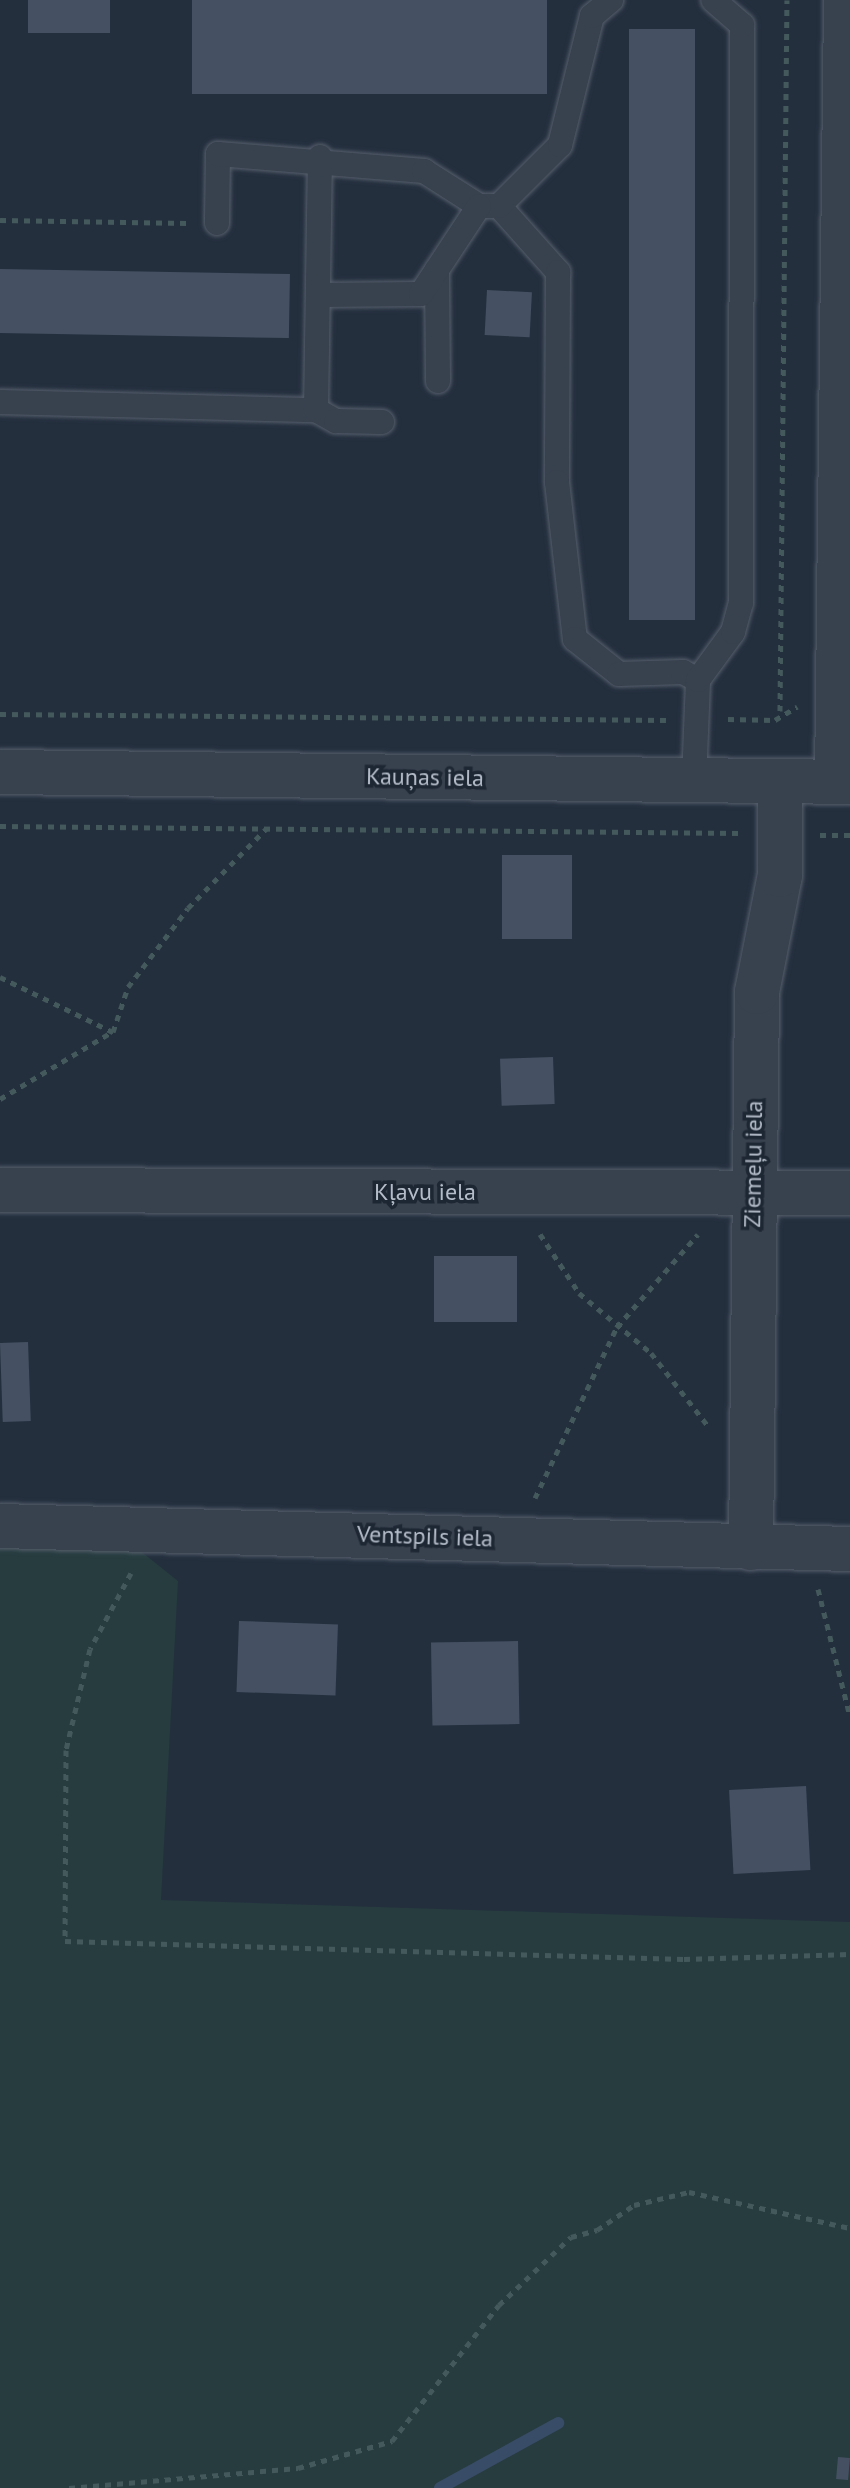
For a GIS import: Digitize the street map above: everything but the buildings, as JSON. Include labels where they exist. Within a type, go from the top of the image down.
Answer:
[{"type":"street","points":[[843,782],[846,0]]},
{"type":"street","name":"Kauņas iela","points":[[0,772],[843,782]]},
{"type":"street","name":"Ziemeļu iela","points":[[751,1548],[753,1470],[734,1193],[757,992],[780,875],[780,782]]},
{"type":"street","name":"Kļavu iela","points":[[0,1190],[850,1193]]},
{"type":"street","name":"Ventspils iela","points":[[0,1526],[148,1526],[831,1549]]},
{"type":"lane","points":[[319,295],[421,294],[489,206],[560,145],[592,16],[611,0]]},
{"type":"lane","points":[[694,781],[698,680],[733,632],[741,603],[742,25],[713,0]]},
{"type":"lane","points":[[217,223],[218,154],[320,157],[424,171],[489,206],[558,272],[557,482],[575,639],[619,674],[683,672],[698,680]]},
{"type":"lane","points":[[316,410],[320,157]]},
{"type":"lane","points":[[437,270],[438,381]]},
{"type":"lane","points":[[0,402],[316,410],[336,421],[382,422]]},
{"type":"path","points":[[0,714],[574,724],[697,719],[775,720],[780,711],[787,0]]},
{"type":"path","points":[[0,220],[217,223]]},
{"type":"path","points":[[780,711],[811,703]]},
{"type":"path","points":[[0,826],[755,833]]},
{"type":"path","points":[[0,1099],[113,1032],[128,987],[188,908],[267,828]]},
{"type":"path","points":[[0,977],[113,1032]]},
{"type":"path","points":[[508,1193],[579,1293],[651,1353],[753,1470]]},
{"type":"path","points":[[507,1539],[537,1495],[617,1327],[734,1193]]},
{"type":"path","points":[[148,1526],[124,1592],[90,1649],[66,1750],[65,1941],[684,1959],[850,1954]]},
{"type":"path","points":[[831,1549],[850,1716]]},
{"type":"path","points":[[69,2488],[298,2468],[392,2441],[499,2305],[571,2237],[597,2230],[634,2205],[689,2192],[850,2228]]},
{"type":"green space","points":[[0,1545],[133,1545],[178,1581],[161,1900],[850,1922],[850,2488],[0,2488]]},
{"type":"waterway","points":[[440,2488],[558,2423]]}]
